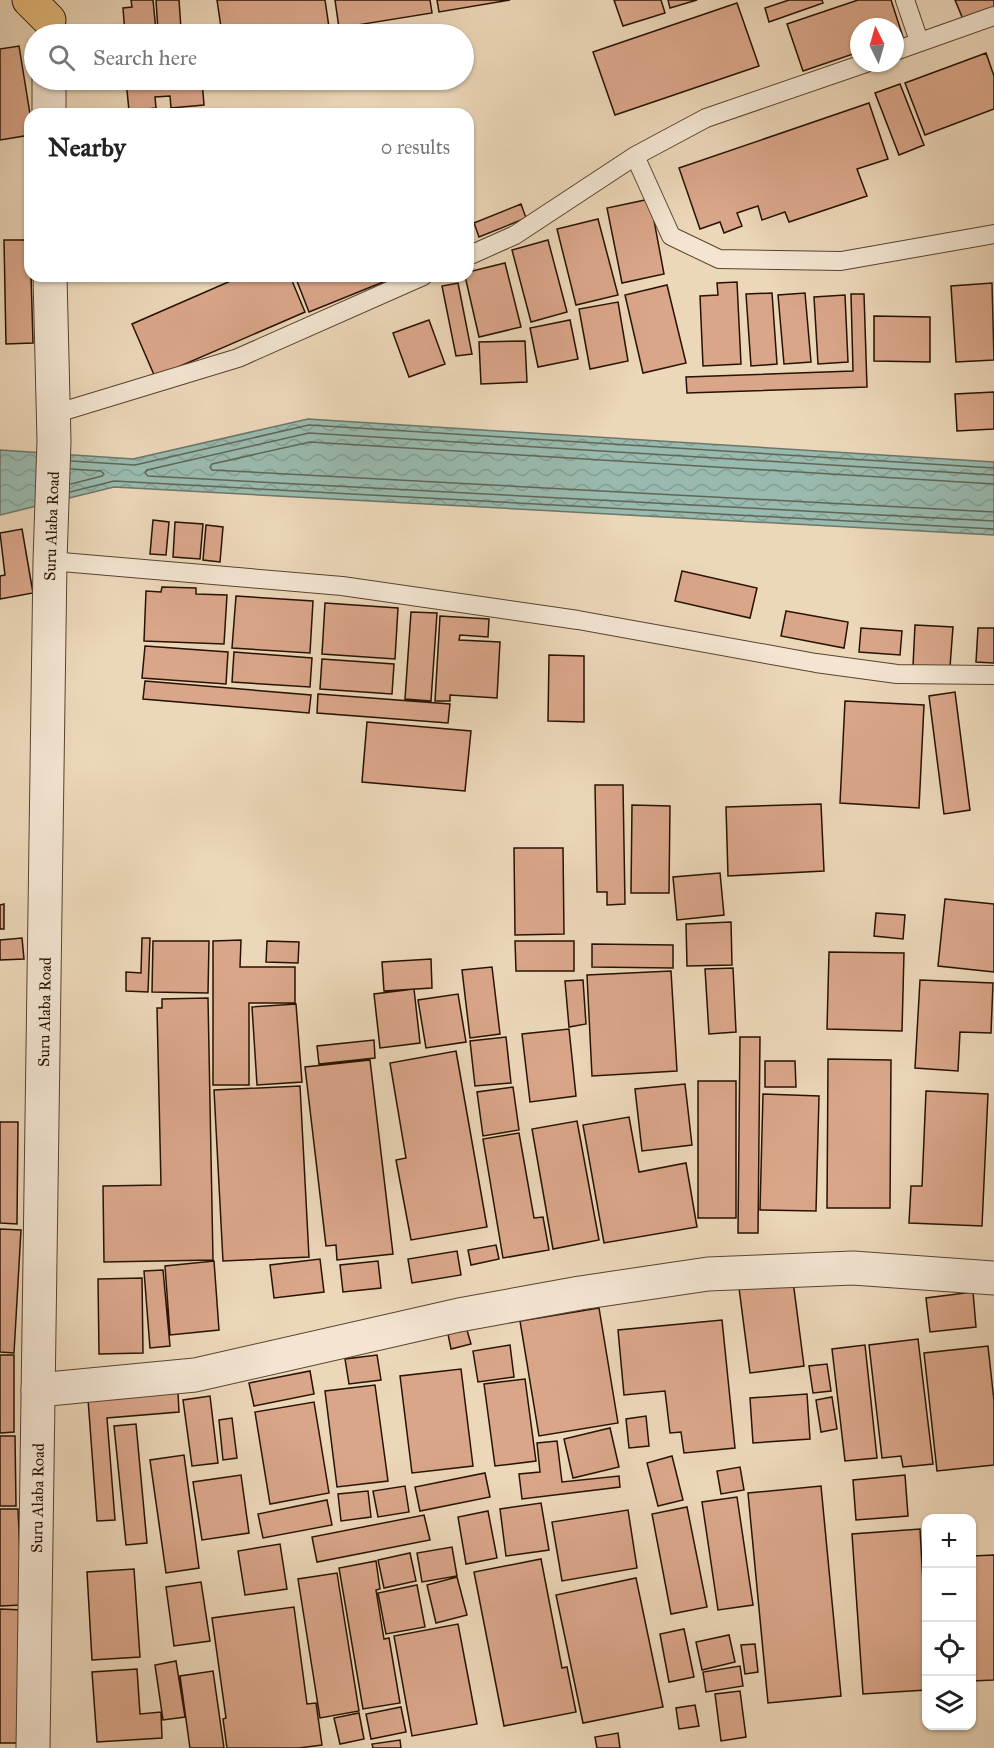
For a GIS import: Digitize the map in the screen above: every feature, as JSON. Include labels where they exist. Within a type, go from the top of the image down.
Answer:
[{"type":"street","points":[[49,90],[49,108]]},
{"type":"street","name":"Suru Alaba Road","points":[[33,1748],[50,561],[54,427],[50,282]]},
{"type":"street","points":[[38,1390],[195,1375],[459,1315],[580,1293],[708,1274],[853,1268],[994,1278]]},
{"type":"lane","points":[[905,0],[919,41]]},
{"type":"lane","points":[[904,47],[994,16]]},
{"type":"lane","points":[[474,253],[515,235],[635,156],[706,118],[850,68]]},
{"type":"lane","points":[[635,156],[671,236],[719,259],[841,261],[994,234]]},
{"type":"lane","points":[[54,427],[238,358],[409,282]]},
{"type":"lane","points":[[50,561],[342,586],[578,620],[816,663],[897,674],[994,675]]},
{"type":"water","points":[[308,419],[994,462],[994,535],[114,487],[0,515],[0,450],[133,459]]},
{"type":"building","points":[[131,0],[153,0],[155,24],[124,24],[123,8],[132,7]]},
{"type":"building","points":[[156,0],[179,0],[181,24],[158,24]]},
{"type":"building","points":[[217,0],[325,0],[329,24],[221,24]]},
{"type":"building","points":[[335,0],[430,0],[432,13],[364,24],[338,24]]},
{"type":"building","points":[[437,0],[510,0],[439,12]]},
{"type":"building","points":[[614,0],[661,0],[665,13],[623,26]]},
{"type":"building","points":[[668,0],[697,0],[670,8]]},
{"type":"building","points":[[789,0],[822,0],[823,3],[769,22],[765,8]]},
{"type":"building","points":[[858,0],[891,0],[897,18],[850,18],[850,55],[803,71],[787,24]]},
{"type":"building","points":[[955,0],[994,0],[994,10],[965,24]]},
{"type":"building","points":[[737,3],[759,66],[615,115],[593,52]]},
{"type":"building","points":[[19,46],[24,90],[26,90],[29,108],[24,108],[24,136],[0,140],[0,49]]},
{"type":"building","points":[[986,53],[994,76],[994,109],[925,135],[905,83]]},
{"type":"building","points":[[900,84],[924,145],[899,155],[875,93]]},
{"type":"building","points":[[127,90],[203,90],[204,105],[171,108],[170,96],[155,97],[156,108],[129,108]]},
{"type":"building","points":[[869,103],[888,159],[857,169],[867,196],[789,222],[785,212],[762,220],[758,206],[737,213],[742,226],[724,233],[720,222],[700,229],[679,168]]},
{"type":"building","points":[[650,199],[664,274],[622,283],[607,208]]},
{"type":"building","points":[[521,204],[526,218],[479,237],[474,223]]},
{"type":"building","points":[[598,219],[618,295],[576,305],[557,229]]},
{"type":"building","points":[[4,240],[24,240],[24,282],[31,282],[33,343],[6,344]]},
{"type":"building","points":[[548,240],[567,312],[531,322],[512,250]]},
{"type":"building","points":[[505,263],[521,327],[479,337],[466,282],[474,282],[474,271]]},
{"type":"building","points":[[228,282],[292,282],[305,312],[155,377],[132,324]]},
{"type":"building","points":[[297,282],[383,282],[309,312]]},
{"type":"building","points":[[737,282],[741,364],[703,366],[700,296],[718,295],[717,283]]},
{"type":"building","points":[[458,283],[472,354],[456,356],[442,286]]},
{"type":"building","points":[[992,283],[994,360],[956,362],[951,286]]},
{"type":"building","points":[[667,285],[686,363],[643,373],[625,295]]},
{"type":"building","points":[[772,293],[777,364],[751,366],[746,294]]},
{"type":"building","points":[[805,293],[811,362],[784,364],[778,295]]},
{"type":"building","points":[[851,294],[864,294],[867,387],[687,393],[686,377],[853,371]]},
{"type":"building","points":[[845,295],[848,362],[818,364],[814,297]]},
{"type":"building","points":[[618,302],[628,361],[590,369],[579,309]]},
{"type":"building","points":[[874,316],[930,317],[930,362],[874,361]]},
{"type":"building","points":[[429,320],[445,364],[409,377],[393,333]]},
{"type":"building","points":[[570,320],[578,359],[538,367],[530,328]]},
{"type":"building","points":[[525,341],[527,382],[481,384],[479,342]]},
{"type":"building","points":[[994,392],[994,429],[957,431],[955,394]]},
{"type":"building","points":[[153,520],[169,522],[166,555],[150,554]]},
{"type":"building","points":[[175,522],[203,524],[200,559],[173,557]]},
{"type":"building","points":[[206,525],[223,527],[220,562],[203,560]]},
{"type":"building","points":[[22,529],[33,593],[0,599],[0,576],[5,575],[0,533]]},
{"type":"building","points":[[682,571],[757,588],[750,618],[675,601]]},
{"type":"building","points":[[162,587],[196,588],[196,594],[227,595],[224,644],[144,641],[146,591],[161,592]]},
{"type":"building","points":[[236,596],[313,601],[310,653],[232,648]]},
{"type":"building","points":[[325,603],[398,608],[395,659],[322,654]]},
{"type":"building","points":[[786,611],[848,622],[844,648],[781,636]]},
{"type":"building","points":[[411,612],[437,613],[431,701],[405,699]]},
{"type":"building","points":[[440,616],[489,619],[488,637],[460,635],[459,640],[500,642],[497,698],[450,695],[450,701],[435,701]]},
{"type":"building","points":[[915,625],[953,627],[950,667],[913,666]]},
{"type":"building","points":[[861,628],[902,631],[900,655],[859,652]]},
{"type":"building","points":[[978,628],[994,628],[994,663],[976,662]]},
{"type":"building","points":[[145,646],[228,652],[226,684],[142,678]]},
{"type":"building","points":[[234,652],[312,658],[310,687],[232,682]]},
{"type":"building","points":[[549,655],[584,656],[584,722],[548,721]]},
{"type":"building","points":[[322,659],[394,664],[392,694],[320,689]]},
{"type":"building","points":[[145,681],[311,695],[309,713],[143,699]]},
{"type":"building","points":[[955,692],[970,810],[944,814],[929,696]]},
{"type":"building","points":[[318,694],[450,704],[448,723],[317,713]]},
{"type":"building","points":[[845,701],[924,705],[919,808],[840,803]]},
{"type":"building","points":[[367,722],[471,731],[465,791],[362,782]]},
{"type":"building","points":[[595,785],[623,785],[625,904],[607,905],[607,892],[597,892]]},
{"type":"building","points":[[821,804],[824,871],[728,876],[726,807]]},
{"type":"building","points":[[632,805],[670,806],[669,893],[631,893]]},
{"type":"building","points":[[514,848],[563,848],[564,934],[515,935]]},
{"type":"building","points":[[720,873],[724,915],[677,920],[673,877]]},
{"type":"building","points":[[945,899],[994,904],[994,972],[938,966]]},
{"type":"building","points":[[4,904],[4,929],[0,929],[0,905]]},
{"type":"building","points":[[876,913],[905,915],[903,939],[874,936]]},
{"type":"building","points":[[731,922],[732,965],[687,966],[686,924]]},
{"type":"building","points":[[22,938],[24,959],[0,960],[0,940]]},
{"type":"building","points":[[142,938],[150,938],[148,992],[126,991],[126,972],[141,973]]},
{"type":"building","points":[[241,940],[240,967],[295,967],[295,1003],[249,1003],[249,1085],[213,1085],[213,941]]},
{"type":"building","points":[[153,941],[209,941],[208,993],[152,992]]},
{"type":"building","points":[[267,941],[299,942],[298,963],[266,962]]},
{"type":"building","points":[[515,941],[574,941],[574,971],[516,971]]},
{"type":"building","points":[[592,944],[673,945],[673,968],[592,967]]},
{"type":"building","points":[[829,952],[904,953],[902,1031],[827,1029]]},
{"type":"building","points":[[431,959],[432,988],[384,991],[382,962]]},
{"type":"building","points":[[492,967],[500,1034],[470,1038],[462,970]]},
{"type":"building","points":[[733,968],[736,1032],[709,1034],[705,969]]},
{"type":"building","points":[[671,971],[677,1071],[592,1076],[587,975]]},
{"type":"building","points":[[583,980],[586,1024],[569,1027],[565,981]]},
{"type":"building","points":[[920,980],[993,983],[991,1033],[960,1032],[958,1071],[915,1068]]},
{"type":"building","points":[[414,989],[420,1043],[380,1048],[374,994]]},
{"type":"building","points":[[458,994],[466,1042],[426,1048],[418,1000]]},
{"type":"building","points":[[208,998],[213,1260],[104,1262],[103,1186],[161,1185],[157,1008],[162,1008],[162,999]]},
{"type":"building","points":[[296,1004],[302,1082],[257,1085],[252,1007]]},
{"type":"building","points":[[569,1029],[576,1096],[530,1102],[522,1034]]},
{"type":"building","points":[[506,1037],[511,1083],[475,1086],[470,1041]]},
{"type":"building","points":[[740,1037],[760,1037],[758,1233],[738,1233]]},
{"type":"building","points":[[374,1040],[375,1058],[319,1064],[317,1046]]},
{"type":"building","points":[[456,1051],[487,1227],[411,1240],[396,1160],[406,1158],[390,1063]]},
{"type":"building","points":[[828,1059],[891,1060],[890,1208],[827,1208]]},
{"type":"building","points":[[370,1060],[393,1254],[337,1260],[336,1245],[326,1246],[305,1067]]},
{"type":"building","points":[[765,1061],[795,1061],[796,1087],[765,1087]]},
{"type":"building","points":[[698,1081],[736,1081],[736,1218],[698,1218]]},
{"type":"building","points":[[685,1084],[692,1145],[642,1151],[635,1089]]},
{"type":"building","points":[[300,1086],[309,1257],[223,1261],[214,1090]]},
{"type":"building","points":[[513,1087],[519,1130],[483,1136],[477,1092]]},
{"type":"building","points":[[926,1091],[988,1094],[982,1226],[909,1223],[911,1186],[922,1186]]},
{"type":"building","points":[[763,1094],[819,1096],[816,1211],[760,1210]]},
{"type":"building","points":[[629,1117],[639,1172],[686,1163],[697,1227],[604,1243],[583,1125]]},
{"type":"building","points":[[577,1121],[599,1240],[553,1249],[532,1129]]},
{"type":"building","points":[[0,1122],[18,1122],[17,1224],[0,1223]]},
{"type":"building","points":[[519,1133],[534,1218],[543,1217],[549,1250],[503,1258],[483,1139]]},
{"type":"building","points":[[0,1229],[21,1230],[14,1353],[0,1352]]},
{"type":"building","points":[[496,1245],[499,1259],[471,1265],[468,1250]]},
{"type":"building","points":[[457,1251],[461,1275],[412,1283],[408,1259]]},
{"type":"building","points":[[320,1259],[324,1292],[274,1298],[270,1265]]},
{"type":"building","points":[[214,1261],[219,1330],[170,1335],[165,1266]]},
{"type":"building","points":[[378,1261],[381,1288],[343,1292],[340,1265]]},
{"type":"building","points":[[163,1270],[170,1346],[150,1348],[144,1271]]},
{"type":"building","points":[[142,1278],[143,1353],[99,1354],[98,1279]]},
{"type":"building","points":[[793,1281],[804,1366],[750,1373],[739,1288]]},
{"type":"building","points":[[973,1292],[976,1327],[930,1332],[926,1298]]},
{"type":"building","points":[[599,1308],[618,1423],[539,1436],[520,1321]]},
{"type":"building","points":[[722,1320],[735,1448],[684,1453],[681,1432],[670,1433],[665,1391],[624,1395],[618,1330]]},
{"type":"building","points":[[467,1330],[471,1344],[451,1349],[448,1334]]},
{"type":"building","points":[[918,1339],[933,1464],[903,1467],[901,1456],[882,1458],[869,1345]]},
{"type":"building","points":[[510,1345],[514,1377],[478,1382],[473,1351]]},
{"type":"building","points":[[865,1345],[877,1458],[845,1461],[832,1349]]},
{"type":"building","points":[[988,1346],[994,1401],[994,1465],[937,1471],[924,1353]]},
{"type":"building","points":[[0,1355],[14,1355],[14,1432],[0,1433]]},
{"type":"building","points":[[377,1355],[381,1380],[349,1384],[345,1359]]},
{"type":"building","points":[[827,1364],[831,1391],[813,1393],[809,1366]]},
{"type":"building","points":[[461,1369],[473,1466],[412,1473],[400,1376]]},
{"type":"building","points":[[310,1371],[314,1394],[254,1406],[249,1383]]},
{"type":"building","points":[[525,1379],[536,1461],[495,1466],[484,1384]]},
{"type":"building","points":[[375,1385],[388,1481],[337,1487],[325,1391]]},
{"type":"building","points":[[178,1393],[179,1412],[107,1418],[115,1520],[97,1521],[88,1399]]},
{"type":"building","points":[[807,1394],[810,1439],[753,1443],[750,1398]]},
{"type":"building","points":[[210,1396],[218,1463],[192,1466],[183,1400]]},
{"type":"building","points":[[832,1397],[837,1429],[821,1432],[816,1400]]},
{"type":"building","points":[[314,1402],[329,1493],[270,1504],[255,1412]]},
{"type":"building","points":[[646,1416],[649,1446],[629,1448],[626,1419]]},
{"type":"building","points":[[232,1418],[237,1458],[223,1460],[219,1420]]},
{"type":"building","points":[[136,1424],[147,1543],[126,1545],[114,1426]]},
{"type":"building","points":[[610,1428],[619,1467],[573,1478],[564,1439]]},
{"type":"building","points":[[0,1436],[15,1436],[16,1506],[0,1506]]},
{"type":"building","points":[[557,1441],[562,1482],[619,1476],[620,1487],[522,1499],[519,1474],[540,1472],[537,1443]]},
{"type":"building","points":[[184,1455],[199,1568],[166,1573],[150,1460]]},
{"type":"building","points":[[672,1456],[683,1500],[658,1506],[647,1463]]},
{"type":"building","points":[[740,1467],[744,1490],[721,1494],[717,1471]]},
{"type":"building","points":[[485,1473],[490,1497],[420,1511],[415,1487]]},
{"type":"building","points":[[241,1475],[249,1533],[202,1540],[193,1482]]},
{"type":"building","points":[[905,1475],[908,1516],[856,1520],[853,1480]]},
{"type":"building","points":[[405,1486],[409,1512],[378,1517],[373,1491]]},
{"type":"building","points":[[821,1486],[841,1696],[768,1703],[748,1493]]},
{"type":"building","points":[[368,1491],[371,1517],[341,1521],[338,1494]]},
{"type":"building","points":[[737,1497],[753,1605],[718,1610],[702,1502]]},
{"type":"building","points":[[327,1500],[332,1525],[263,1538],[258,1514]]},
{"type":"building","points":[[541,1503],[549,1550],[506,1556],[500,1509]]},
{"type":"building","points":[[687,1507],[707,1607],[671,1614],[652,1514]]},
{"type":"building","points":[[0,1509],[18,1509],[22,1605],[0,1606]]},
{"type":"building","points":[[628,1510],[637,1568],[562,1581],[552,1522]]},
{"type":"building","points":[[488,1511],[497,1558],[466,1564],[458,1517]]},
{"type":"building","points":[[424,1515],[430,1540],[317,1562],[312,1537]]},
{"type":"building","points":[[920,1529],[922,1690],[863,1694],[852,1534]]},
{"type":"building","points":[[280,1544],[287,1589],[245,1595],[238,1551]]},
{"type":"building","points":[[452,1547],[457,1576],[422,1582],[417,1553]]},
{"type":"building","points":[[410,1553],[416,1581],[384,1588],[378,1560]]},
{"type":"building","points":[[994,1555],[994,1680],[976,1681],[976,1556]]},
{"type":"building","points":[[541,1559],[562,1668],[567,1667],[576,1712],[504,1726],[474,1572]]},
{"type":"building","points":[[376,1561],[380,1589],[376,1590],[384,1639],[389,1638],[400,1703],[363,1709],[339,1568]]},
{"type":"building","points":[[134,1569],[140,1657],[92,1660],[87,1572]]},
{"type":"building","points":[[337,1573],[359,1711],[320,1718],[298,1579]]},
{"type":"building","points":[[457,1577],[467,1615],[436,1623],[427,1585]]},
{"type":"building","points":[[636,1578],[663,1707],[583,1723],[556,1595]]},
{"type":"building","points":[[201,1582],[210,1641],[174,1646],[166,1587]]},
{"type":"building","points":[[417,1585],[425,1627],[386,1634],[378,1593]]},
{"type":"building","points":[[294,1607],[307,1704],[316,1703],[322,1745],[299,1748],[227,1748],[223,1719],[226,1718],[212,1618]]},
{"type":"building","points":[[0,1609],[24,1610],[21,1743],[0,1743]]},
{"type":"building","points":[[458,1624],[477,1724],[412,1736],[394,1636]]},
{"type":"building","points":[[684,1629],[694,1677],[669,1682],[660,1634]]},
{"type":"building","points":[[729,1635],[735,1662],[702,1670],[696,1642]]},
{"type":"building","points":[[755,1644],[758,1672],[745,1674],[741,1645]]},
{"type":"building","points":[[176,1661],[185,1717],[163,1720],[155,1665]]},
{"type":"building","points":[[740,1666],[743,1686],[706,1692],[703,1672]]},
{"type":"building","points":[[137,1669],[140,1714],[161,1712],[162,1738],[97,1742],[92,1672]]},
{"type":"building","points":[[213,1671],[224,1748],[190,1748],[180,1676]]},
{"type":"building","points":[[740,1691],[746,1737],[721,1741],[715,1694]]},
{"type":"building","points":[[695,1705],[699,1726],[679,1729],[676,1708]]},
{"type":"building","points":[[401,1707],[406,1732],[371,1739],[366,1714]]},
{"type":"building","points":[[359,1713],[364,1739],[340,1744],[334,1718]]},
{"type":"building","points":[[618,1733],[620,1748],[597,1748],[595,1737]]},
{"type":"building","points":[[400,1740],[401,1748],[373,1748],[372,1744]]}]
